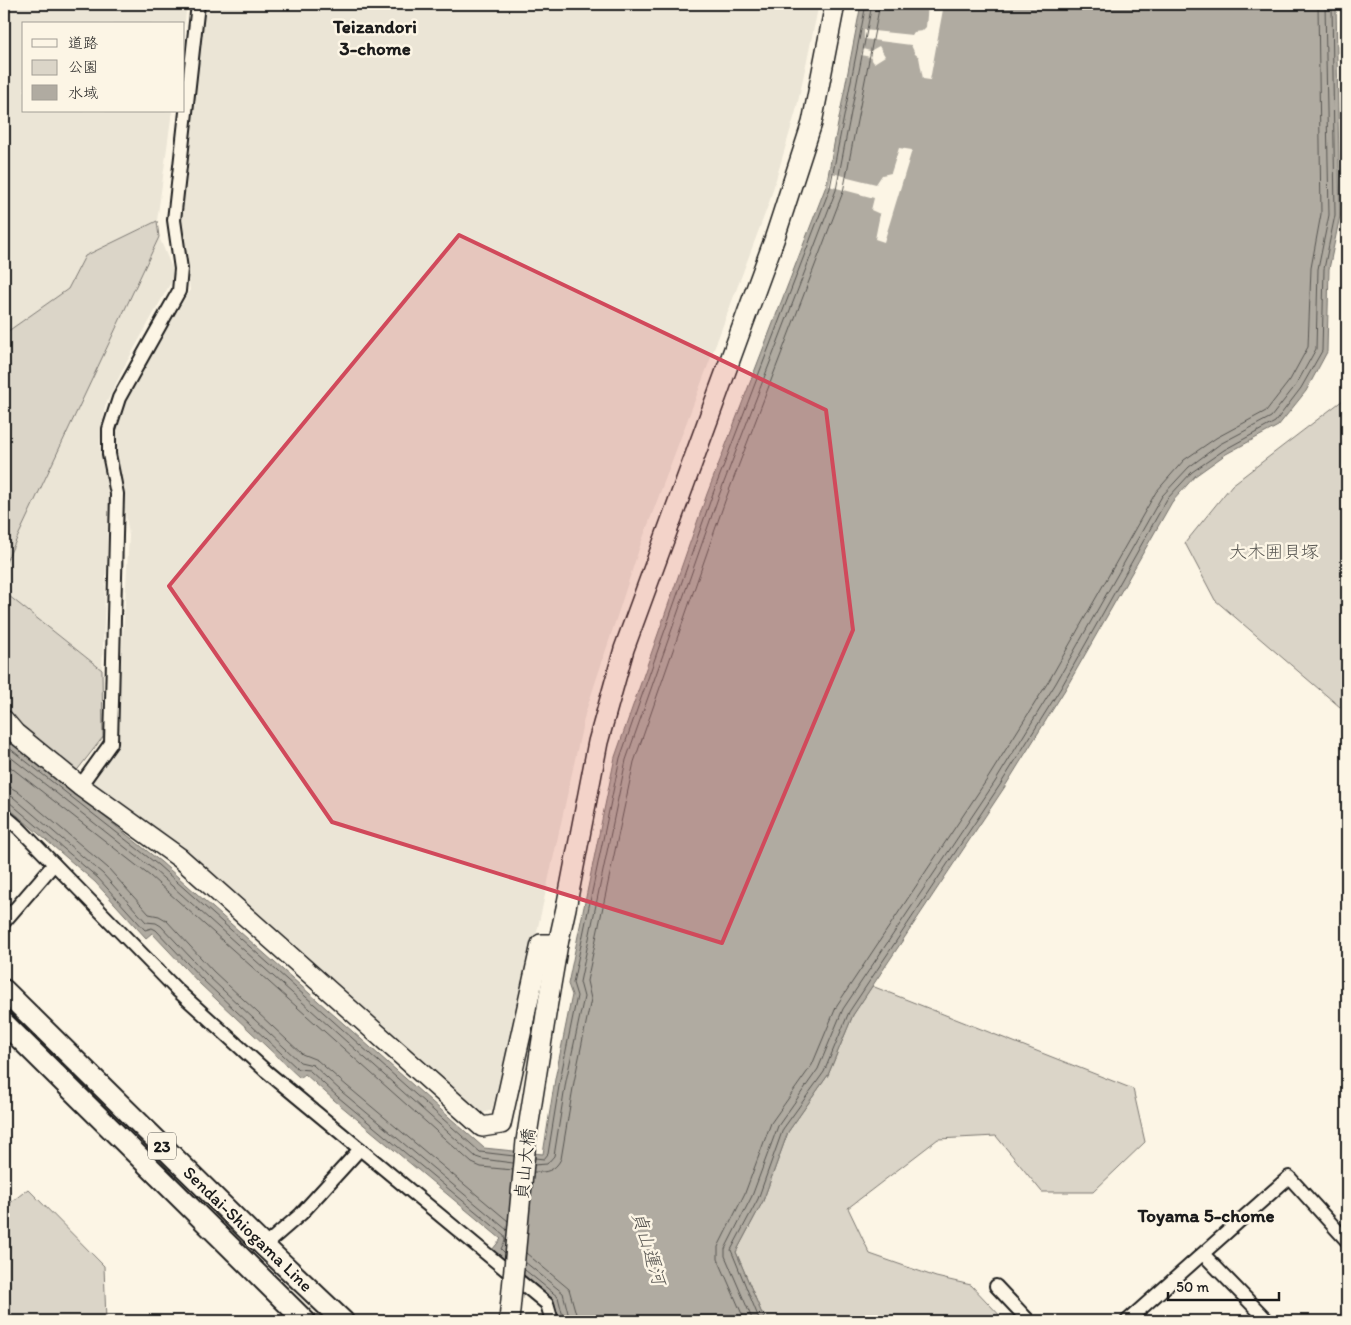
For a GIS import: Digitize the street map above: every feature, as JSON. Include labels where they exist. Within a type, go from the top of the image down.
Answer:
[{"type":"main road","name":"Sendai-Shiogama Line","points":[[4,990],[264,1246],[310,1314]]},
{"type":"main road","name":"Sendai-Shiogama Line","points":[[4,1024],[310,1314],[343,1321]]},
{"type":"street","points":[[80,786],[111,743],[117,494],[109,454],[109,429],[119,398],[179,291],[182,269],[174,220],[198,4]]},
{"type":"street","name":"貞山大橋","points":[[509,1321],[526,1141],[558,944],[598,742],[624,649],[780,222],[812,123],[835,4]]},
{"type":"street","points":[[4,720],[15,733],[80,786],[180,858],[482,1127],[501,1124],[541,944],[558,944]]},
{"type":"street","points":[[4,815],[177,990],[266,1071],[547,1304],[552,1321]]},
{"type":"street","points":[[4,922],[54,864]]},
{"type":"street","points":[[264,1246],[301,1214],[360,1150]]},
{"type":"street","points":[[1127,1321],[1289,1178],[1347,1241]]},
{"type":"street","points":[[1203,1254],[1268,1321]]},
{"type":"street","points":[[996,1286],[1029,1321]]},
{"type":"highlighted area","points":[[459,235],[826,410],[853,630],[722,943],[332,822],[169,586]]},
{"type":"shaded area","points":[[4,4],[187,4],[185,22],[22,22],[22,112],[172,112],[157,221],[85,256],[68,289],[4,334]]},
{"type":"shaded area","points":[[204,4],[819,4],[796,111],[769,203],[640,546],[585,714],[538,927],[492,1110],[480,1114],[187,853],[92,787],[93,780],[116,748],[129,536],[115,440],[125,399],[190,290],[181,224]]},
{"type":"shaded area","points":[[159,237],[175,275],[124,367],[105,406],[100,444],[109,500],[102,670],[4,592],[4,566]]},
{"type":"green space","points":[[157,221],[159,237],[4,566],[4,334],[68,289],[85,256]]},
{"type":"green space","name":"大木囲貝塚","points":[[1347,366],[1347,713],[1215,600],[1185,543],[1232,485],[1343,400]]},
{"type":"green space","points":[[4,592],[102,670],[103,737],[75,773],[4,709]]},
{"type":"green space","points":[[872,986],[1133,1089],[1145,1142],[1093,1192],[1042,1192],[996,1136],[938,1139],[848,1208],[870,1254],[936,1277],[971,1285],[1005,1321],[765,1321],[736,1252],[763,1201],[788,1132],[828,1075],[853,1015]]},
{"type":"green space","points":[[28,1189],[104,1266],[106,1321],[4,1321],[4,1208]]},
{"type":"water","name":"貞山運河","points":[[861,4],[1336,4],[1340,216],[1329,269],[1327,352],[1306,391],[1278,426],[1226,454],[1195,476],[1172,502],[1066,688],[1004,788],[853,1015],[828,1075],[788,1132],[763,1201],[736,1252],[765,1321],[559,1321],[554,1300],[492,1250],[501,1239],[305,1074],[300,1078],[200,984],[152,933],[146,938],[95,882],[4,804],[4,737],[161,862],[484,1148],[543,1154],[555,1079],[572,995],[568,984],[615,757],[707,494],[826,186]]},
{"type":"pier","points":[[928,4],[944,4],[930,80],[923,79],[919,57],[915,54],[911,45],[864,39],[864,30],[912,35],[914,32],[922,31],[926,27]]},
{"type":"pier","points":[[879,46],[885,56],[874,63],[870,57],[861,55],[863,49],[870,51]]},
{"type":"pier","points":[[899,148],[912,150],[884,242],[875,239],[880,214],[871,210],[874,198],[829,186],[832,173],[876,184],[882,175],[891,173]]},
{"type":"district","name":"Teizandori 3-chome","points":[[375,37]]},
{"type":"district","name":"Toyama 5-chome","points":[[1206,1215]]}]
